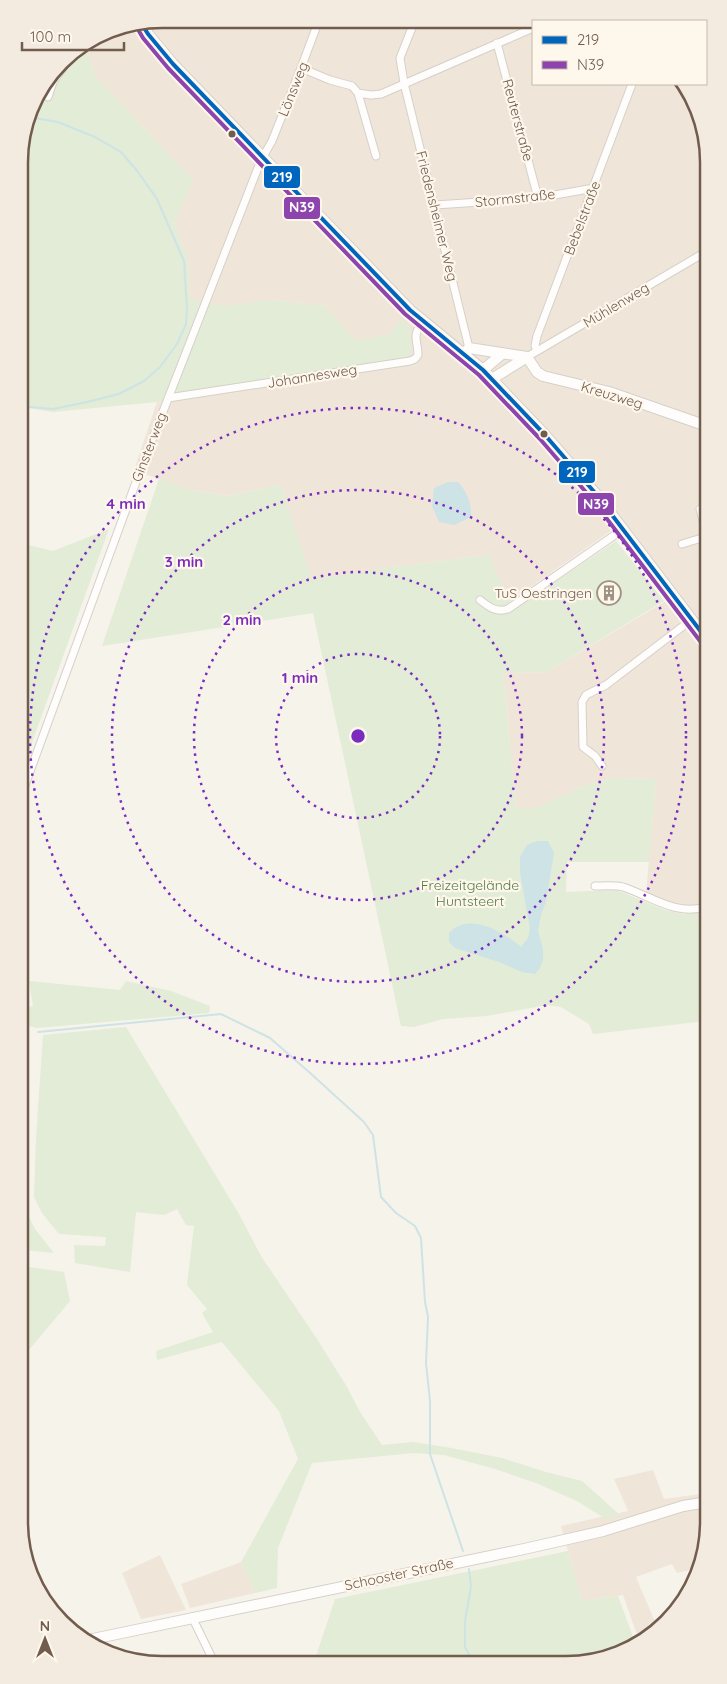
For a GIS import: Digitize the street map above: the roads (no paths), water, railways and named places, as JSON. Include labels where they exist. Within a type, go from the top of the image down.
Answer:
[{"type":"street","name":"Lönsweg","points":[[262,157],[272,141],[316,28]]},
{"type":"street","name":"Friedensheimer Weg","points":[[412,28],[400,58],[404,83],[435,205],[467,351]]},
{"type":"street","points":[[358,93],[381,94],[532,28]]},
{"type":"street","points":[[145,29],[173,64],[423,322],[467,351],[564,456],[596,494],[700,631]]},
{"type":"street","name":"Reuterstraße","points":[[497,43],[538,198]]},
{"type":"street","points":[[302,68],[330,80],[352,86],[358,93],[376,156]]},
{"type":"street","points":[[48,97],[52,85]]},
{"type":"street","name":"Bebelstraße","points":[[532,354],[537,336],[632,85]]},
{"type":"street","name":"Ginsterweg","points":[[28,777],[143,463],[262,157]]},
{"type":"street","name":"Stormstraße","points":[[435,205],[538,198],[594,188]]},
{"type":"street","name":"Mühlenweg","points":[[492,379],[700,255]]},
{"type":"street","name":"Johannesweg","points":[[168,398],[410,361],[418,355],[416,335],[423,322]]},
{"type":"street","points":[[467,351],[532,354]]},
{"type":"street","points":[[483,370],[502,354]]},
{"type":"street","name":"Kreuzweg","points":[[532,354],[537,372],[543,376],[609,392],[700,424]]},
{"type":"street","points":[[480,600],[492,609],[502,611],[508,609],[622,530]]},
{"type":"street","points":[[682,544],[700,539]]},
{"type":"street","points":[[602,766],[583,747],[582,702],[586,695],[606,685],[691,620]]},
{"type":"street","points":[[595,886],[621,886],[667,906],[684,909],[699,909]]},
{"type":"street","name":"Schooster Straße","points":[[95,1639],[524,1549],[607,1530],[683,1506],[699,1503]]},
{"type":"street","points":[[192,1617],[211,1656]]},
{"type":"waterway","points":[[28,407],[53,409],[87,402],[119,394],[144,381],[160,367],[177,344],[186,324],[187,309],[184,261],[157,199],[138,172],[121,152],[95,137],[58,122],[35,118]]},
{"type":"waterway","points":[[38,1032],[221,1014],[270,1038],[364,1122],[373,1135],[381,1197],[396,1213],[415,1226],[421,1238],[425,1302],[428,1317],[426,1363],[430,1401],[430,1454],[463,1551]]},
{"type":"waterway","points":[[469,1569],[471,1586],[465,1621],[465,1647],[470,1656]]},
{"type":"place","name":"TuS Oestringen","points":[[609,593]]},
{"type":"park label","name":"Freizeitgelände Huntsteert","points":[[470,894]]}]
